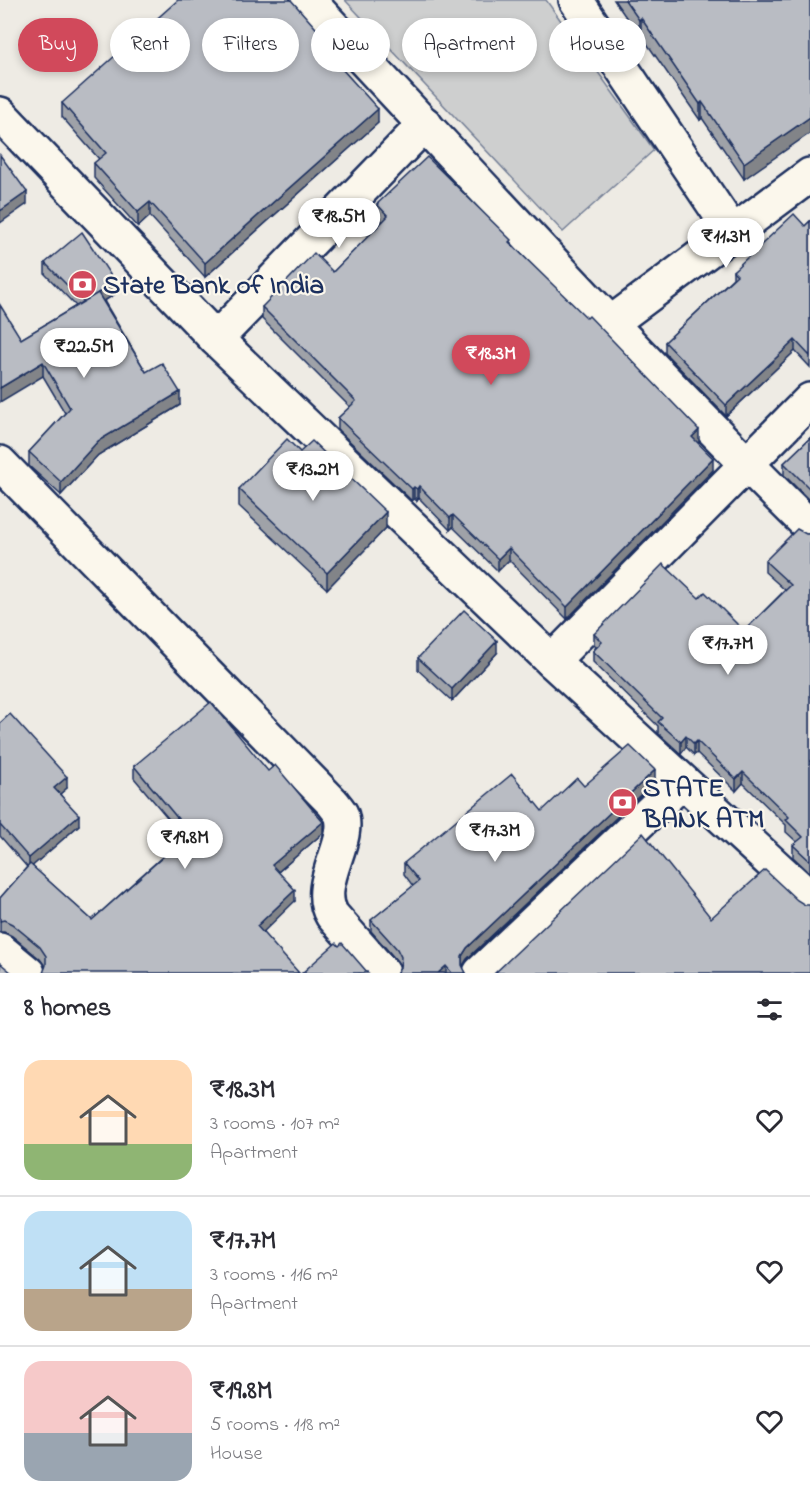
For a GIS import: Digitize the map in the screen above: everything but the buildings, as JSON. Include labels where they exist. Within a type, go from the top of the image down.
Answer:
[{"type":"street","points":[[308,0],[611,323],[745,463],[810,527]]},
{"type":"street","points":[[576,0],[733,233]]},
{"type":"street","points":[[0,114],[216,339],[552,661],[810,898]]},
{"type":"street","points":[[216,339],[425,124]]},
{"type":"street","points":[[611,323],[810,175]]},
{"type":"street","points":[[552,661],[745,463],[810,400]]},
{"type":"street","points":[[0,462],[333,802],[341,816],[342,829],[327,890],[326,906],[383,973]]},
{"type":"street","points":[[480,973],[682,782]]},
{"type":"street","points":[[0,950],[28,973]]},
{"type":"shaded area","points":[[345,0],[546,0],[559,18],[549,18],[549,72],[598,72],[654,150],[563,232],[413,72],[537,72],[537,18],[402,18],[402,61],[390,48],[390,18],[362,18]]},
{"type":"place","name":"State Bank of India","points":[[82,284]]},
{"type":"place","name":"STATE BANK ATM","points":[[622,803]]}]
